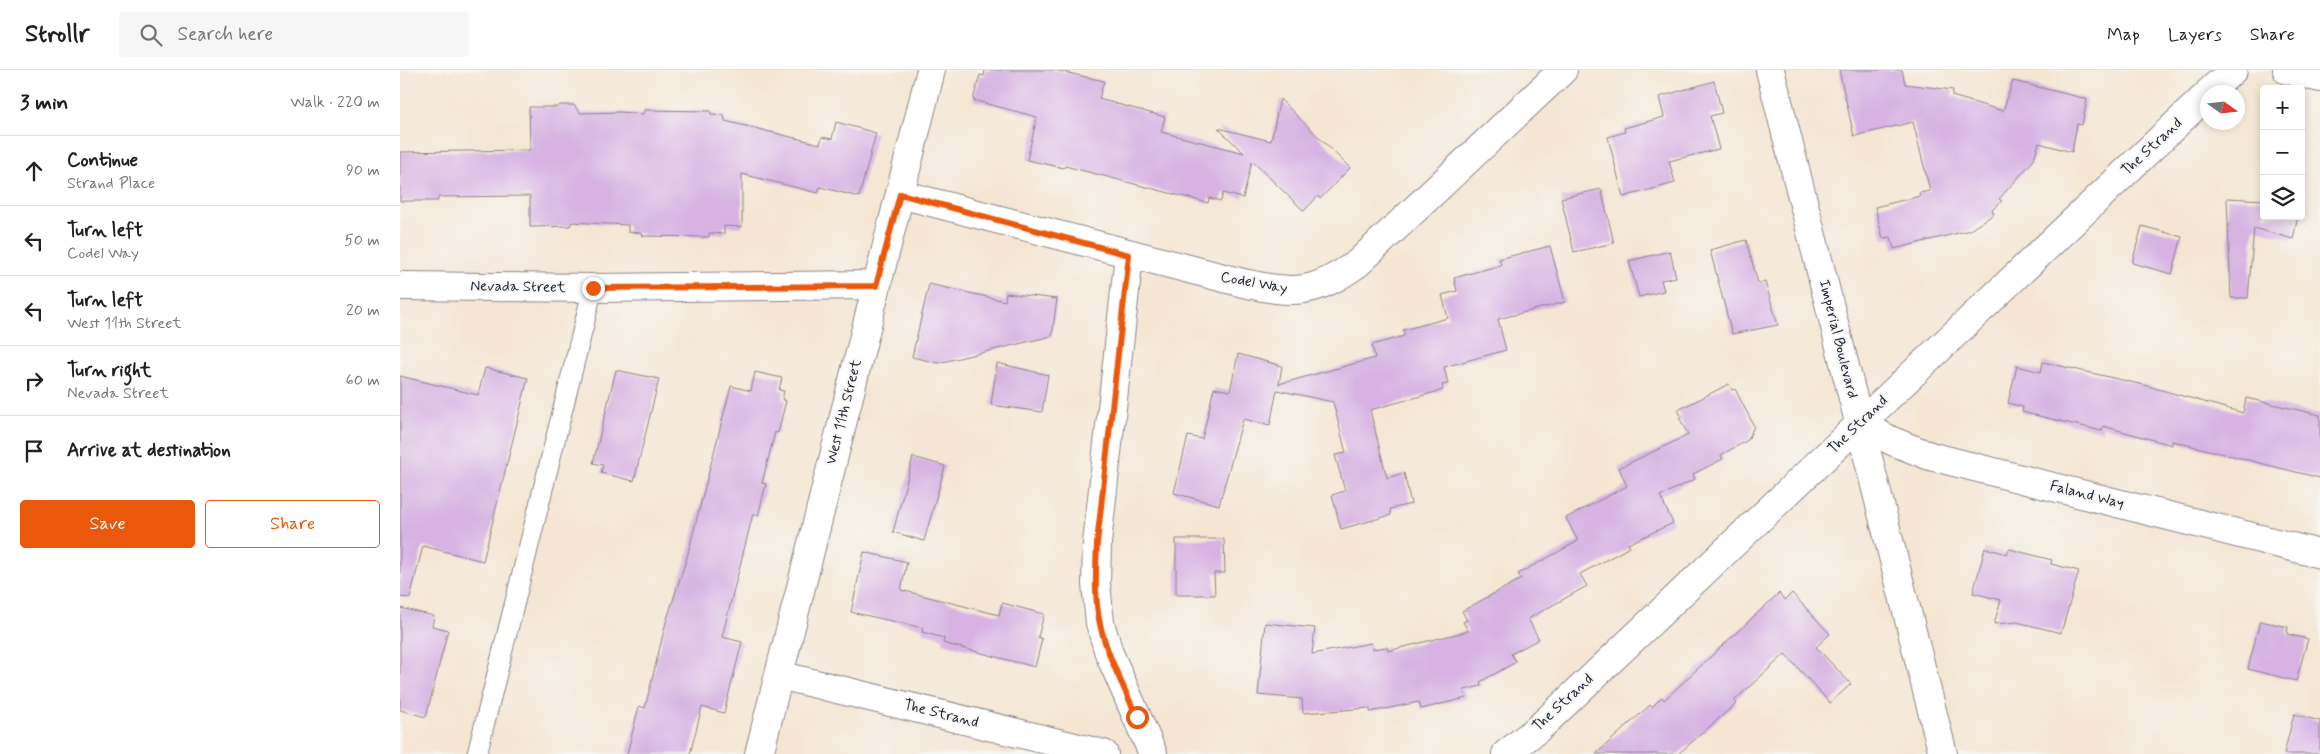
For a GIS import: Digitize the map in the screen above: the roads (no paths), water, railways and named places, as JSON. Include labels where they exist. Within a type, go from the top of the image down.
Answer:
[{"type":"street","name":"West 11th Street","points":[[759,754],[931,70]]},
{"type":"street","name":"Codel Way","points":[[900,194],[1129,255],[1276,290],[1305,290],[1335,280],[1358,264],[1563,70]]},
{"type":"street","name":"Imperial Boulevard","points":[[1770,70],[1943,754]]},
{"type":"street","name":"The Strand","points":[[2217,85],[2233,70]]},
{"type":"street","points":[[2287,70],[2320,78]]},
{"type":"street","name":"The Strand","points":[[1506,754],[1540,727],[2200,101]]},
{"type":"street","points":[[1129,255],[1097,543],[1096,584],[1100,623],[1109,653],[1153,754]]},
{"type":"street","name":"Nevada Street","points":[[400,286],[593,288],[876,286]]},
{"type":"street","name":"Faland Way","points":[[1860,424],[1892,441],[1930,456],[2320,554]]},
{"type":"street","name":"The Strand","points":[[779,675],[1104,754]]},
{"type":"lane","points":[[477,754],[593,288]]}]
